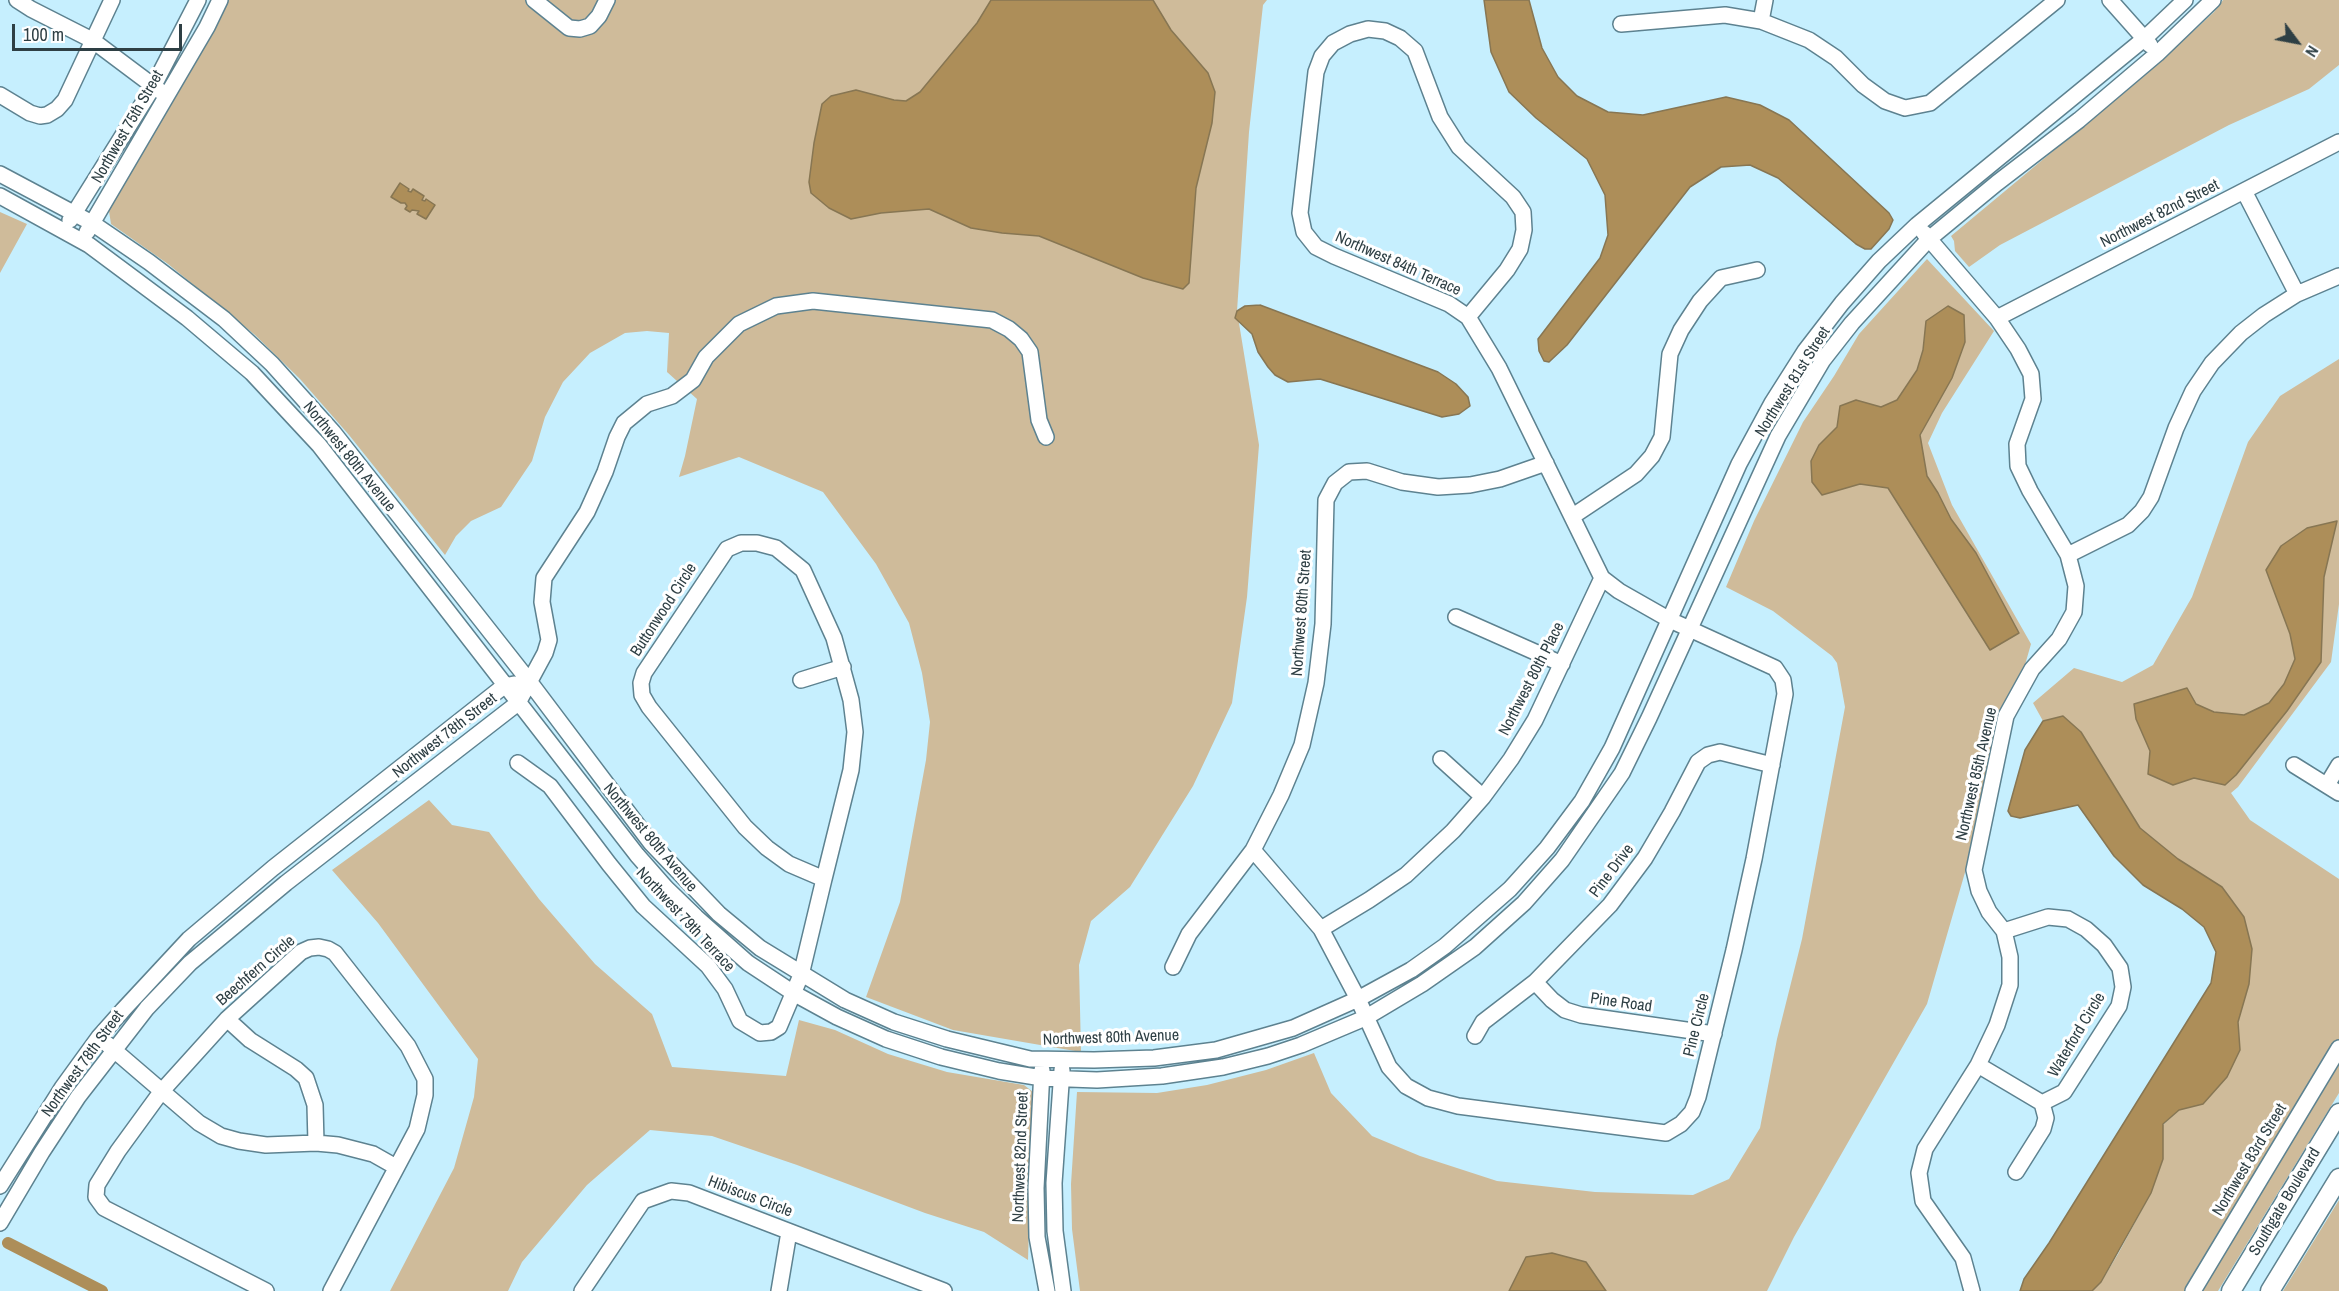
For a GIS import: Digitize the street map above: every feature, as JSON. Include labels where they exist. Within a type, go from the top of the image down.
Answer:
[{"type":"main road","name":"Southgate Boulevard","points":[[2230,1291],[2339,1113]]},
{"type":"main road","name":"Southgate Boulevard","points":[[2270,1291],[2339,1178]]},
{"type":"street","points":[[17,0],[92,40],[153,87],[168,95]]},
{"type":"street","points":[[0,95],[30,113],[47,115],[66,100],[112,0]]},
{"type":"street","name":"Northwest 75th Street","points":[[64,230],[153,87],[198,0]]},
{"type":"street","name":"Northwest 75th Street","points":[[82,240],[207,27],[219,0]]},
{"type":"street","points":[[534,0],[569,28],[580,29],[590,26],[599,16],[607,0]]},
{"type":"street","points":[[1761,21],[1765,0]]},
{"type":"street","points":[[1621,24],[1725,15],[1761,21],[1809,40],[1836,58],[1863,85],[1885,101],[1905,108],[1930,103],[2057,0]]},
{"type":"street","points":[[2110,0],[2157,54]]},
{"type":"street","name":"Northwest 81st Street","points":[[1547,848],[1582,801],[1612,748],[1740,464],[1772,403],[1799,359],[1871,269],[1917,225],[2144,39],[2185,0]]},
{"type":"street","name":"Northwest 81st Street","points":[[1562,860],[1622,773],[1778,436],[1823,360],[1852,323],[1929,239],[2079,120],[2157,54],[2213,0]]},
{"type":"street","name":"Northwest 84th Terrace","points":[[1468,317],[1507,270],[1520,249],[1524,230],[1523,212],[1513,197],[1459,147],[1440,117],[1415,51],[1400,38],[1385,31],[1368,29],[1350,34],[1333,44],[1322,56],[1316,72],[1300,213],[1304,232],[1317,247],[1334,256],[1449,304],[1468,317],[1499,368],[1602,578]]},
{"type":"street","name":"Northwest 82nd Street","points":[[1997,318],[2339,142]]},
{"type":"street","name":"Northwest 80th Avenue","points":[[0,174],[92,223],[157,268],[224,319],[272,364],[320,416],[529,681],[651,843],[681,876],[719,914],[760,948],[845,1000],[894,1022],[947,1039],[1030,1059],[1154,1058],[1216,1050],[1293,1028],[1358,999],[1411,970],[1445,946],[1510,889],[1547,848]]},
{"type":"street","points":[[2244,191],[2297,294]]},
{"type":"street","name":"Northwest 80th Avenue","points":[[0,196],[82,240],[136,278],[252,373],[319,445],[504,686],[637,855],[666,888],[748,963],[795,994],[837,1017],[886,1039],[941,1058],[1042,1078],[1097,1080],[1162,1076],[1223,1067],[1268,1056],[1365,1018],[1422,984],[1475,947],[1524,903],[1562,860]]},
{"type":"street","name":"Northwest 85th Avenue","points":[[1917,225],[1997,318],[2018,349],[2031,374],[2033,399],[2017,444],[2018,466],[2068,555],[2076,586],[2074,612],[2059,639],[2032,669],[2006,716],[1974,870],[1978,891],[1989,912],[2004,931]]},
{"type":"street","points":[[1573,516],[1636,474],[1652,456],[1662,437],[1670,354],[1681,330],[1700,301],[1721,278],[1757,270]]},
{"type":"street","points":[[2068,555],[2128,525],[2142,511],[2151,496],[2176,428],[2193,392],[2212,363],[2241,333],[2297,294],[2339,276]]},
{"type":"street","points":[[529,681],[545,653],[549,640],[542,602],[544,578],[587,512],[624,423],[647,404],[672,396],[693,380],[706,357],[739,324],[767,310],[776,306],[813,301],[992,320],[1021,339],[1030,352],[1039,420],[1046,437]]},
{"type":"street","name":"Northwest 80th Street","points":[[1173,967],[1189,934],[1253,850],[1281,795],[1302,745],[1316,683],[1323,624],[1326,500],[1335,483],[1349,472],[1367,471],[1438,487],[1470,485],[1500,479],[1546,463]]},
{"type":"street","name":"Buttonwood Circle","points":[[795,994],[801,975],[851,770],[855,732],[851,700],[834,638],[803,570],[776,548],[758,543],[741,543],[727,549],[718,560],[644,673],[641,683],[642,695],[649,707],[745,827],[767,848],[789,864],[824,879]]},
{"type":"street","points":[[1602,578],[1670,620]]},
{"type":"street","name":"Northwest 80th Place","points":[[1321,929],[1406,875],[1453,831],[1483,797],[1511,759],[1535,720],[1602,578]]},
{"type":"street","points":[[1456,617],[1562,664]]},
{"type":"street","name":"Pine Circle","points":[[1253,850],[1321,929],[1358,999],[1389,1067],[1406,1086],[1428,1098],[1458,1106],[1666,1133],[1681,1124],[1692,1112],[1714,1034],[1749,882],[1785,694],[1783,680],[1775,668],[1670,620]]},
{"type":"street","points":[[801,680],[843,667]]},
{"type":"street","name":"Northwest 78th Street","points":[[0,1186],[62,1088],[99,1038],[189,939],[226,906],[504,686],[529,681]]},
{"type":"street","name":"Northwest 78th Street","points":[[0,1223],[48,1143],[114,1050],[147,1008],[190,963],[518,703],[529,681]]},
{"type":"street","name":"Pine Drive","points":[[1475,1036],[1483,1022],[1535,982],[1617,896],[1645,858],[1698,762],[1708,755],[1720,752],[1772,765]]},
{"type":"street","points":[[1441,759],[1483,797]]},
{"type":"street","name":"Northwest 79th Terrace","points":[[518,763],[550,786],[643,906],[708,966],[725,989],[740,1022],[760,1033],[771,1032],[779,1027],[795,994]]},
{"type":"street","points":[[2294,765],[2333,789],[2339,765]]},
{"type":"street","name":"Waterford Circle","points":[[2004,931],[2048,917],[2068,919],[2086,929],[2104,945],[2120,968],[2123,987],[2119,1006],[2064,1092],[2042,1103]]},
{"type":"street","points":[[1972,1291],[1963,1258],[1923,1201],[1919,1173],[1924,1149],[1978,1065],[1997,1025],[2010,985],[2010,957],[2004,931]]},
{"type":"street","name":"Beechfern Circle","points":[[266,1291],[104,1208],[96,1197],[97,1185],[161,1092],[227,1019],[301,952],[319,947],[328,948],[335,953],[408,1046],[425,1079],[426,1095],[417,1129],[331,1291]]},
{"type":"street","name":"Pine Road","points":[[1535,982],[1558,1005],[1581,1015],[1714,1034]]},
{"type":"street","points":[[227,1019],[250,1040],[296,1069],[306,1078],[315,1105],[316,1143]]},
{"type":"street","points":[[99,1038],[161,1092],[200,1123],[221,1136],[266,1145],[316,1143],[338,1145],[373,1154],[396,1167]]},
{"type":"street","name":"Northwest 83rd Street","points":[[2193,1291],[2339,1048]]},
{"type":"street","name":"Northwest 82nd Street","points":[[1042,1059],[1036,1188],[1037,1237],[1047,1291]]},
{"type":"street","name":"Northwest 82nd Street","points":[[1062,1060],[1054,1184],[1055,1231],[1063,1291]]},
{"type":"street","points":[[1978,1065],[2042,1103],[2046,1118],[2043,1129],[2016,1172]]},
{"type":"street","name":"Hibiscus Circle","points":[[582,1291],[643,1201],[672,1191],[689,1192],[944,1291]]},
{"type":"street","points":[[779,1291],[789,1232]]},
{"type":"shaded area","points":[[227,0],[1267,0],[1263,5],[1249,132],[1237,311],[1259,445],[1247,597],[1232,703],[1193,786],[1130,887],[1091,921],[1079,965],[1081,1052],[953,1030],[866,997],[900,902],[926,760],[930,722],[922,673],[909,623],[876,564],[823,492],[739,457],[679,477],[697,399],[667,372],[669,333],[647,331],[625,333],[590,353],[563,382],[545,417],[532,461],[501,507],[471,521],[456,536],[445,555],[349,435],[300,379],[255,335],[168,264],[111,224],[108,205]]},
{"type":"shaded area","points":[[991,0],[1153,0],[1171,30],[1208,73],[1215,92],[1212,123],[1196,188],[1189,283],[1183,289],[1143,278],[1039,236],[971,228],[929,209],[881,213],[851,219],[829,208],[811,193],[809,182],[822,104],[831,96],[856,90],[906,101],[920,92],[977,23]]},
{"type":"shaded area","points":[[1484,0],[1529,0],[1542,48],[1558,77],[1577,96],[1608,112],[1643,115],[1726,97],[1760,105],[1789,120],[1889,213],[1893,220],[1889,229],[1871,249],[1865,249],[1856,244],[1778,178],[1750,165],[1721,167],[1690,187],[1567,345],[1549,362],[1544,361],[1539,351],[1538,339],[1600,258],[1608,235],[1605,195],[1587,159],[1536,118],[1509,92],[1491,52]]},
{"type":"shaded area","points":[[2223,0],[2339,0],[2339,65],[2309,89],[2229,125],[2000,245],[1969,267],[1955,251],[1951,236],[2160,62],[2214,12]]},
{"type":"shaded area","points":[[400,183],[409,189],[408,191],[411,192],[413,189],[424,196],[422,200],[426,199],[435,205],[426,219],[417,214],[419,211],[410,212],[405,209],[407,206],[405,203],[391,197]]},
{"type":"shaded area","points":[[0,212],[27,224],[0,273]]},
{"type":"shaded area","points":[[1927,259],[1994,331],[1942,413],[1928,443],[1952,505],[2031,644],[1927,1004],[1794,1237],[1767,1291],[1080,1291],[1072,1229],[1071,1184],[1077,1092],[1157,1093],[1207,1085],[1266,1070],[1314,1053],[1331,1093],[1372,1136],[1420,1156],[1497,1181],[1595,1192],[1693,1195],[1729,1179],[1760,1128],[1777,1039],[1802,939],[1845,707],[1837,663],[1832,656],[1773,611],[1726,587],[1754,521],[1803,422],[1859,334]]},
{"type":"shaded area","points":[[1260,305],[1438,372],[1456,384],[1468,397],[1470,406],[1459,414],[1442,417],[1320,379],[1288,382],[1275,375],[1268,367],[1258,352],[1252,334],[1235,318],[1237,311],[1245,306]]},
{"type":"shaded area","points":[[1948,306],[1964,315],[1965,342],[1952,378],[1920,435],[1927,476],[1951,519],[1976,553],[2019,633],[1990,650],[1888,488],[1860,484],[1822,495],[1812,482],[1811,461],[1819,445],[1837,427],[1840,406],[1856,400],[1881,407],[1897,400],[1917,370],[1923,350],[1926,321]]},
{"type":"shaded area","points":[[2339,359],[2339,604],[2331,662],[2238,787],[2231,793],[2250,820],[2339,879],[2339,1093],[2218,1291],[2092,1291],[2101,1282],[2118,1254],[2151,1193],[2163,1159],[2163,1125],[2179,1110],[2203,1104],[2240,1050],[2237,1022],[2249,984],[2252,949],[2244,917],[2222,887],[2178,859],[2140,828],[2081,732],[2063,716],[2043,721],[2033,703],[2074,668],[2122,682],[2153,665],[2192,597],[2248,442],[2280,396]]},
{"type":"shaded area","points":[[2337,521],[2324,577],[2321,662],[2287,711],[2236,775],[2225,785],[2194,778],[2173,785],[2148,774],[2150,751],[2136,719],[2134,704],[2187,688],[2196,704],[2214,712],[2244,715],[2269,703],[2284,684],[2295,659],[2290,634],[2266,570],[2281,546],[2307,528]]},
{"type":"shaded area","points":[[2063,716],[2081,732],[2140,828],[2178,859],[2222,887],[2244,917],[2252,949],[2249,984],[2238,1022],[2240,1050],[2227,1077],[2203,1104],[2179,1110],[2163,1124],[2163,1159],[2151,1193],[2101,1282],[2092,1291],[2020,1291],[2024,1279],[2049,1243],[2211,983],[2216,952],[2204,927],[2182,909],[2143,885],[2114,856],[2078,805],[2020,818],[2011,816],[2008,811],[2025,750],[2043,721]]},
{"type":"shaded area","points":[[429,800],[452,825],[489,832],[539,899],[595,964],[652,1014],[672,1067],[786,1076],[799,1020],[835,1030],[888,1054],[947,1072],[1024,1085],[1033,1092],[1028,1260],[984,1232],[925,1213],[797,1165],[712,1136],[650,1130],[587,1185],[522,1262],[508,1291],[390,1291],[454,1168],[474,1097],[478,1059],[378,923],[332,870]]},
{"type":"shaded area","points":[[2339,1200],[2339,1291],[2283,1291]]},
{"type":"shaded area","points":[[1552,1253],[1586,1262],[1606,1291],[1509,1291],[1526,1257]]},
{"type":"waterway","points":[[8,1243],[102,1291]]}]
